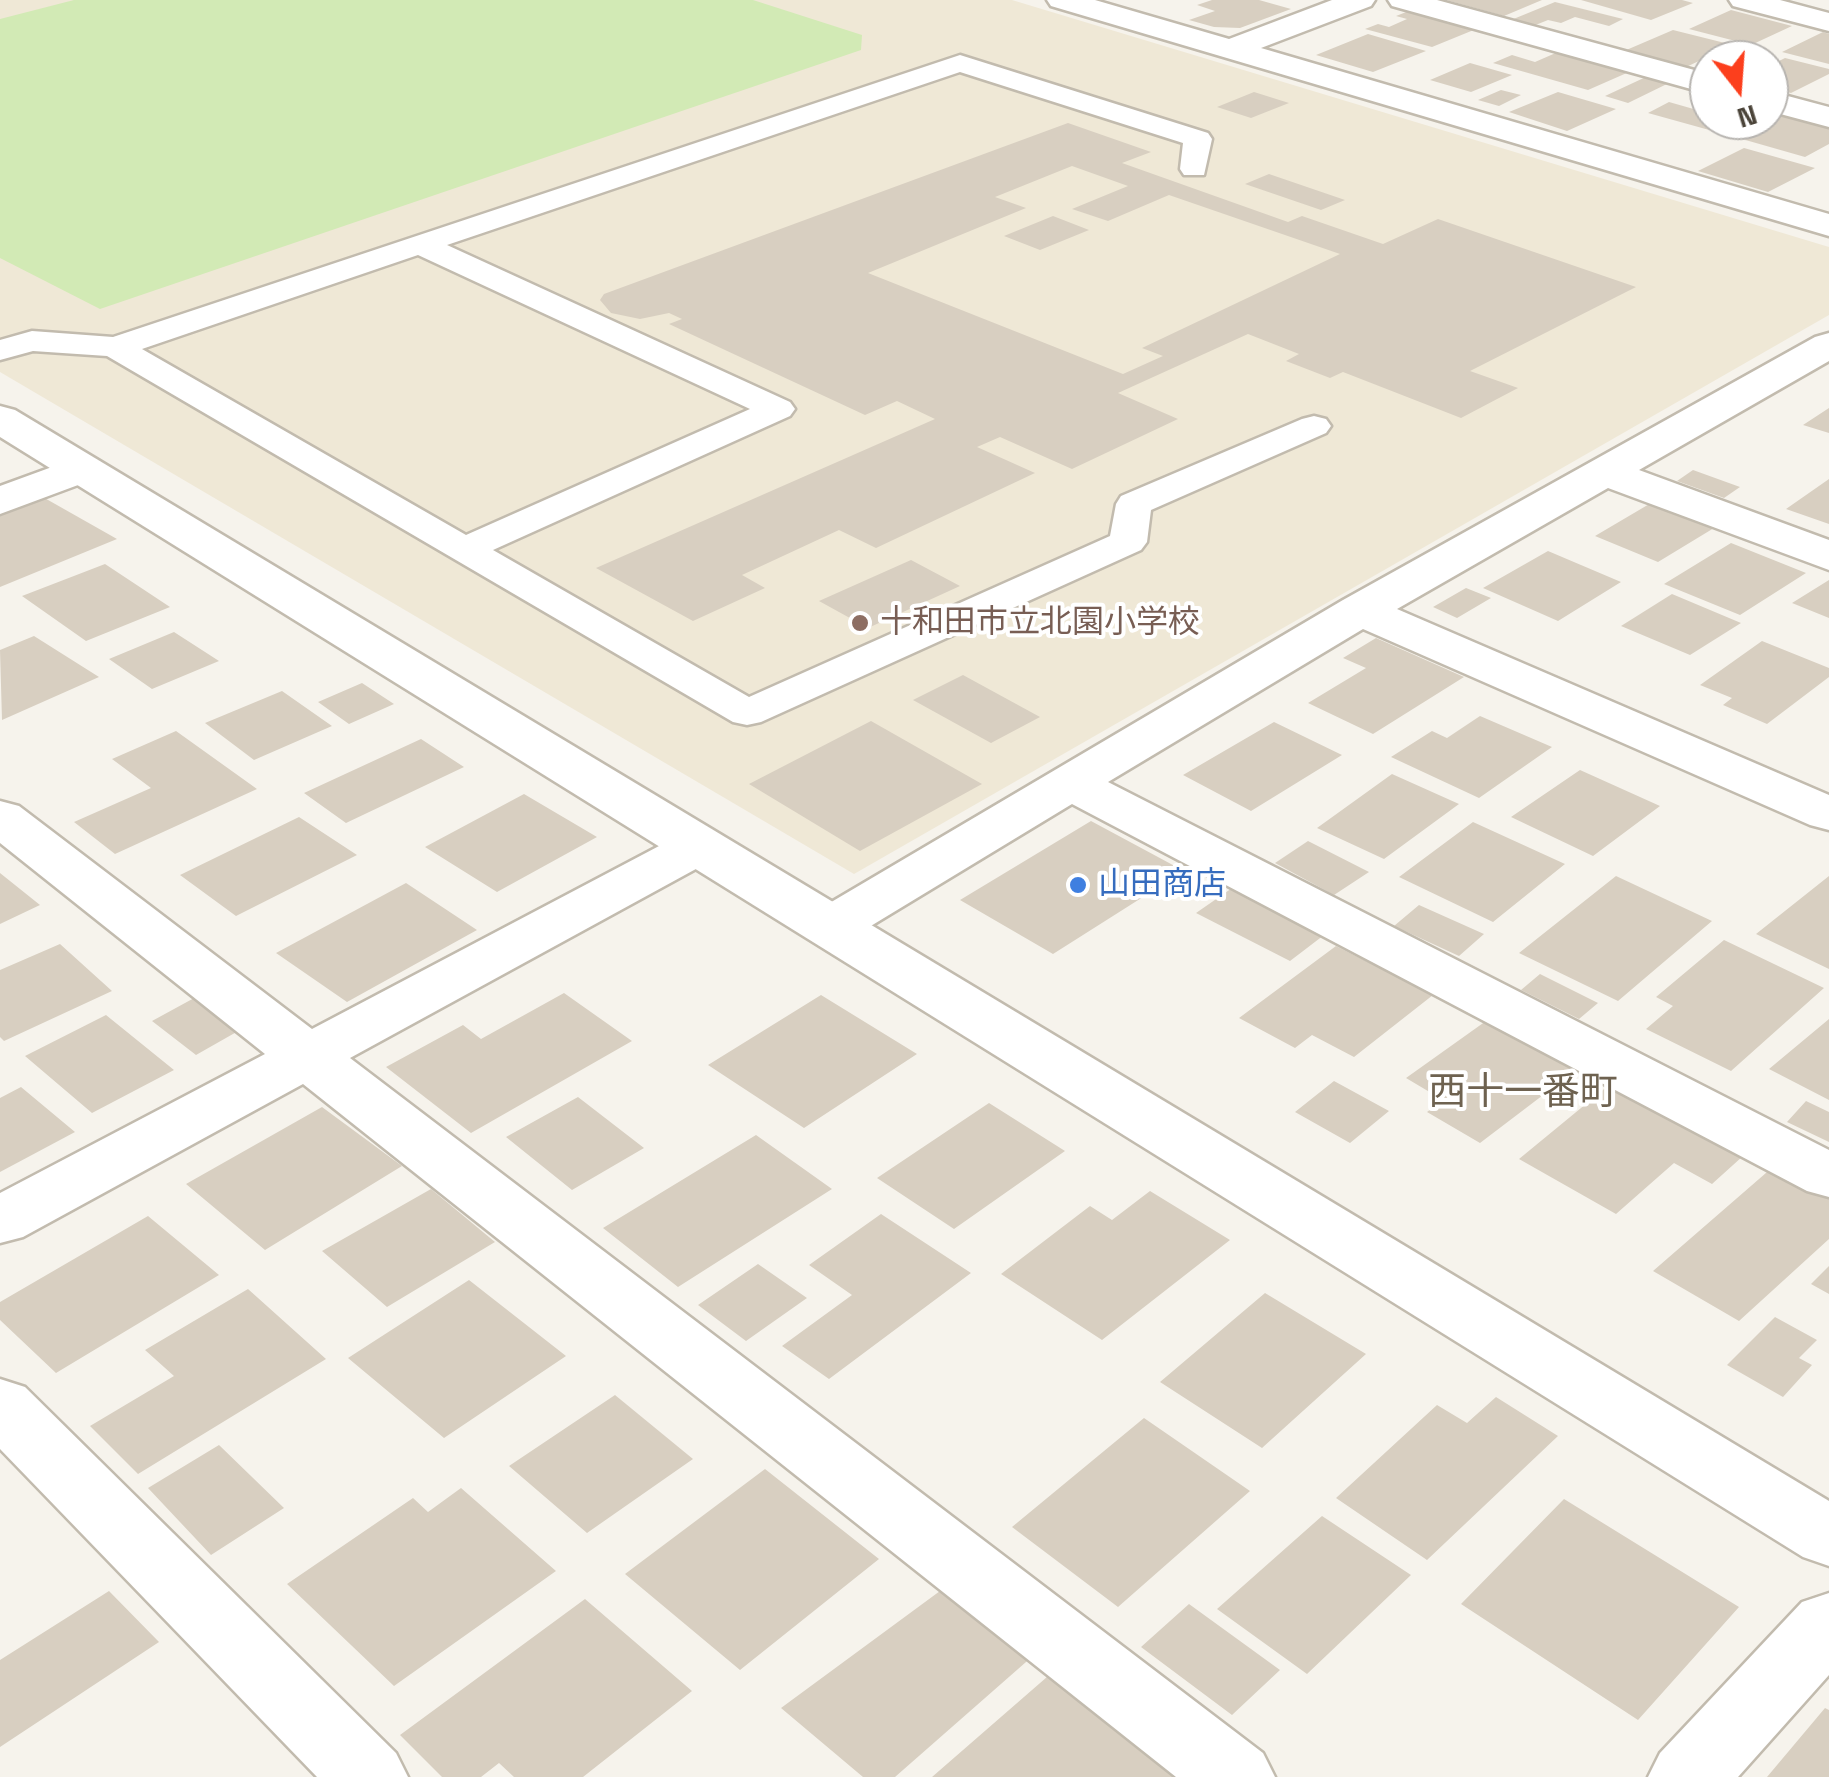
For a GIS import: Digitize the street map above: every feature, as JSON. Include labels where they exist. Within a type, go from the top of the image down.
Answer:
[{"type":"street","points":[[1062,0],[1829,224]]},
{"type":"street","points":[[1229,50],[1360,0]]},
{"type":"street","points":[[1403,0],[1689,79]]},
{"type":"street","points":[[1744,0],[1829,22]]},
{"type":"street","points":[[1789,106],[1829,117]]},
{"type":"street","points":[[832,926],[1360,610],[1829,345]]},
{"type":"street","points":[[0,419],[697,847],[1823,1528]]},
{"type":"street","points":[[0,501],[82,469]]},
{"type":"street","points":[[1605,472],[1829,556]]},
{"type":"street","points":[[1360,610],[1829,814]]},
{"type":"street","points":[[1072,784],[1829,1176]]},
{"type":"street","points":[[0,817],[1235,1777]]},
{"type":"street","points":[[0,1221],[697,847]]},
{"type":"street","points":[[0,1405],[368,1777]]},
{"type":"street","points":[[1688,1777],[1829,1624]]},
{"type":"lane","points":[[0,350],[32,341],[115,346],[960,63],[1198,140],[1194,169]]},
{"type":"lane","points":[[422,245],[778,409],[462,550]]},
{"type":"lane","points":[[115,346],[746,713],[1128,542],[1134,504],[1314,426]]},
{"type":"shaded area","name":"十和田市立北園小学校","points":[[0,0],[1012,0],[1829,247],[1829,315],[854,874],[0,372]]},
{"type":"green space","points":[[74,0],[753,0],[862,35],[861,50],[100,309],[0,258],[0,19]]},
{"type":"building","points":[[1212,0],[1259,0],[1291,9],[1240,28],[1214,27],[1189,20],[1215,11],[1197,5]]},
{"type":"building","points":[[1446,0],[1542,0],[1504,16]]},
{"type":"building","points":[[1581,0],[1682,0],[1693,3],[1651,20]]},
{"type":"building","points":[[1555,2],[1623,19],[1609,26],[1575,17],[1533,26],[1511,20]]},
{"type":"building","points":[[1414,9],[1481,27],[1432,47],[1365,29],[1378,24],[1389,27],[1407,19],[1396,16]]},
{"type":"building","points":[[1731,10],[1792,26],[1762,40],[1732,40],[1689,29]]},
{"type":"building","points":[[1673,30],[1713,40],[1689,40],[1689,66],[1684,68],[1624,51]]},
{"type":"building","points":[[1823,32],[1829,34],[1829,64],[1789,54],[1789,49]]},
{"type":"building","points":[[1368,34],[1426,51],[1373,72],[1316,55]]},
{"type":"building","points":[[1558,52],[1629,72],[1588,90],[1493,63],[1512,55],[1535,62]]},
{"type":"building","points":[[1789,59],[1829,69],[1829,74],[1791,93]]},
{"type":"building","points":[[1470,63],[1512,75],[1471,92],[1430,80]]},
{"type":"building","points":[[1648,76],[1671,82],[1628,103],[1605,96]]},
{"type":"building","points":[[1501,90],[1521,95],[1499,106],[1478,100]]},
{"type":"building","points":[[1254,92],[1289,103],[1251,118],[1217,107]]},
{"type":"building","points":[[1558,92],[1616,109],[1567,131],[1509,112]]},
{"type":"building","points":[[1669,102],[1689,108],[1689,124],[1648,113]]},
{"type":"building","points":[[1789,117],[1829,128],[1829,144],[1805,157],[1746,140],[1789,140]]},
{"type":"building","points":[[1068,123],[1151,152],[1122,163],[1288,222],[1302,216],[1383,244],[1438,219],[1636,287],[1470,371],[1518,388],[1461,418],[1343,372],[1330,378],[1286,361],[1299,354],[1248,334],[1118,393],[1178,419],[1072,469],[1000,437],[977,447],[1035,473],[876,548],[839,530],[742,575],[765,588],[693,621],[596,568],[935,419],[897,401],[865,415],[669,324],[682,319],[669,313],[640,319],[611,313],[600,300],[604,294]],"holes":[[[1072,166],[1128,186],[1072,209],[1108,221],[1169,195],[1340,254],[1142,348],[1163,356],[1123,374],[868,273],[1026,208],[995,197]]]},
{"type":"building","points":[[1744,148],[1815,168],[1768,192],[1698,171]]},
{"type":"building","points":[[1269,174],[1345,200],[1321,210],[1245,184]]},
{"type":"building","points":[[1053,216],[1089,230],[1040,250],[1004,236]]},
{"type":"building","points":[[1829,408],[1829,433],[1803,425]]},
{"type":"building","points":[[1693,470],[1740,487],[1724,498],[1677,481]]},
{"type":"building","points":[[1829,479],[1829,524],[1786,509]]},
{"type":"building","points":[[41,496],[117,539],[0,587],[0,512]]},
{"type":"building","points":[[1651,503],[1714,528],[1658,562],[1595,536]]},
{"type":"building","points":[[1731,543],[1806,573],[1740,615],[1664,584]]},
{"type":"building","points":[[1548,551],[1621,582],[1558,621],[1483,588]]},
{"type":"building","points":[[911,560],[960,586],[868,628],[819,601]]},
{"type":"building","points":[[105,564],[170,607],[86,641],[22,596]]},
{"type":"building","points":[[1829,580],[1829,618],[1792,603]]},
{"type":"building","points":[[1466,588],[1491,598],[1457,618],[1433,607]]},
{"type":"building","points":[[1672,594],[1741,623],[1690,655],[1621,626]]},
{"type":"building","points":[[174,632],[219,661],[152,689],[109,659]]},
{"type":"building","points":[[34,636],[99,677],[2,720],[0,650]]},
{"type":"building","points":[[1376,638],[1464,677],[1373,734],[1308,703],[1366,668],[1343,658]]},
{"type":"building","points":[[1762,641],[1829,668],[1829,677],[1767,724],[1723,705],[1732,698],[1700,685]]},
{"type":"building","points":[[963,675],[1040,717],[991,743],[913,700]]},
{"type":"building","points":[[362,683],[394,704],[349,724],[318,702]]},
{"type":"building","points":[[282,691],[332,726],[254,760],[205,723]]},
{"type":"building","points":[[1480,716],[1552,747],[1479,798],[1391,757],[1432,731],[1447,738]]},
{"type":"building","points":[[871,721],[982,784],[860,851],[749,784]]},
{"type":"building","points":[[1274,722],[1342,755],[1251,811],[1183,775]]},
{"type":"building","points":[[176,731],[257,789],[115,854],[74,822],[151,788],[112,759]]},
{"type":"building","points":[[421,739],[464,767],[346,823],[304,793]]},
{"type":"building","points":[[1580,770],[1660,806],[1593,856],[1511,817]]},
{"type":"building","points":[[1392,774],[1459,804],[1384,859],[1317,828]]},
{"type":"building","points":[[524,794],[597,837],[497,892],[425,847]]},
{"type":"building","points":[[299,817],[357,855],[236,916],[180,875]]},
{"type":"building","points":[[1091,821],[1184,871],[1053,954],[960,900]]},
{"type":"building","points":[[1473,822],[1565,864],[1493,922],[1399,877]]},
{"type":"building","points":[[1308,841],[1369,872],[1334,895],[1275,863]]},
{"type":"building","points":[[0,873],[40,905],[0,924]]},
{"type":"building","points":[[1616,876],[1712,921],[1618,1001],[1519,953]]},
{"type":"building","points":[[1829,876],[1829,969],[1756,934]]},
{"type":"building","points":[[406,883],[477,930],[347,1002],[276,953]]},
{"type":"building","points":[[1235,886],[1328,932],[1290,961],[1196,913]]},
{"type":"building","points":[[1419,905],[1484,934],[1459,956],[1394,926]]},
{"type":"building","points":[[1724,940],[1824,988],[1731,1071],[1646,1029],[1673,1006],[1656,997]]},
{"type":"building","points":[[60,944],[112,991],[4,1041],[0,1037],[0,970]]},
{"type":"building","points":[[1336,946],[1433,995],[1354,1057],[1312,1035],[1295,1048],[1239,1018]]},
{"type":"building","points":[[1540,974],[1598,1003],[1579,1019],[1521,990]]},
{"type":"building","points":[[564,993],[632,1041],[471,1133],[386,1067],[463,1025],[481,1039]]},
{"type":"building","points":[[821,995],[917,1054],[804,1128],[708,1065]]},
{"type":"building","points":[[196,997],[240,1030],[196,1055],[152,1021]]},
{"type":"building","points":[[106,1015],[174,1070],[92,1113],[25,1056]]},
{"type":"building","points":[[1829,1019],[1829,1100],[1769,1069]]},
{"type":"building","points":[[1486,1021],[1576,1070],[1480,1143],[1427,1112],[1443,1100],[1406,1078]]},
{"type":"building","points":[[1334,1081],[1389,1111],[1350,1143],[1295,1112]]},
{"type":"building","points":[[1609,1085],[1743,1156],[1712,1184],[1674,1163],[1616,1214],[1519,1159]]},
{"type":"building","points":[[21,1087],[75,1132],[0,1172],[0,1098]]},
{"type":"building","points":[[578,1097],[644,1148],[572,1190],[506,1137]]},
{"type":"building","points":[[1806,1101],[1829,1112],[1829,1142],[1787,1122]]},
{"type":"building","points":[[989,1103],[1065,1151],[954,1229],[877,1178]]},
{"type":"building","points":[[322,1107],[402,1166],[265,1250],[186,1184]]},
{"type":"building","points":[[756,1135],[832,1189],[678,1287],[603,1228]]},
{"type":"building","points":[[1774,1166],[1829,1196],[1829,1239],[1739,1321],[1653,1271]]},
{"type":"building","points":[[431,1189],[495,1242],[387,1307],[322,1251]]},
{"type":"building","points":[[1150,1191],[1230,1240],[1102,1340],[1001,1274],[1090,1206],[1112,1220]]},
{"type":"building","points":[[881,1214],[971,1273],[829,1379],[782,1346],[852,1295],[809,1265]]},
{"type":"building","points":[[148,1216],[219,1275],[56,1373],[0,1320],[0,1302]]},
{"type":"building","points":[[758,1264],[807,1298],[746,1341],[698,1305]]},
{"type":"building","points":[[1829,1266],[1829,1294],[1811,1284]]},
{"type":"building","points":[[469,1280],[566,1356],[444,1438],[348,1358]]},
{"type":"building","points":[[248,1289],[326,1359],[138,1474],[90,1426],[174,1376],[145,1350]]},
{"type":"building","points":[[1265,1293],[1366,1354],[1262,1448],[1160,1382]]},
{"type":"building","points":[[1775,1317],[1817,1340],[1799,1358],[1812,1365],[1783,1397],[1727,1365]]},
{"type":"building","points":[[615,1395],[693,1459],[587,1533],[509,1466]]},
{"type":"building","points":[[1496,1397],[1558,1436],[1427,1560],[1336,1498],[1437,1405],[1467,1423]]},
{"type":"building","points":[[1144,1418],[1250,1491],[1118,1607],[1012,1527]]},
{"type":"building","points":[[219,1445],[284,1508],[211,1555],[148,1488]]},
{"type":"building","points":[[765,1469],[879,1559],[740,1670],[625,1574]]},
{"type":"building","points":[[461,1488],[556,1571],[394,1686],[287,1584],[413,1498],[428,1512]]},
{"type":"building","points":[[1564,1499],[1739,1607],[1638,1720],[1461,1604]]},
{"type":"building","points":[[1322,1516],[1411,1575],[1307,1674],[1217,1609]]},
{"type":"building","points":[[109,1591],[159,1642],[0,1747],[0,1660]]},
{"type":"building","points":[[940,1591],[1034,1655],[895,1777],[863,1777],[781,1708]]},
{"type":"building","points":[[585,1599],[692,1691],[583,1777],[514,1777],[499,1763],[481,1777],[442,1777],[400,1735]]},
{"type":"building","points":[[1189,1604],[1280,1670],[1232,1715],[1141,1647]]},
{"type":"building","points":[[1055,1670],[1194,1777],[932,1777]]},
{"type":"building","points":[[1825,1708],[1829,1710],[1829,1777],[1767,1777]]},
{"type":"place","name":"十和田市立北園小学校","points":[[860,623]]},
{"type":"place","name":"山田商店","points":[[1078,885]]},
{"type":"district","name":"西十一番町","points":[[1523,1094]]}]
